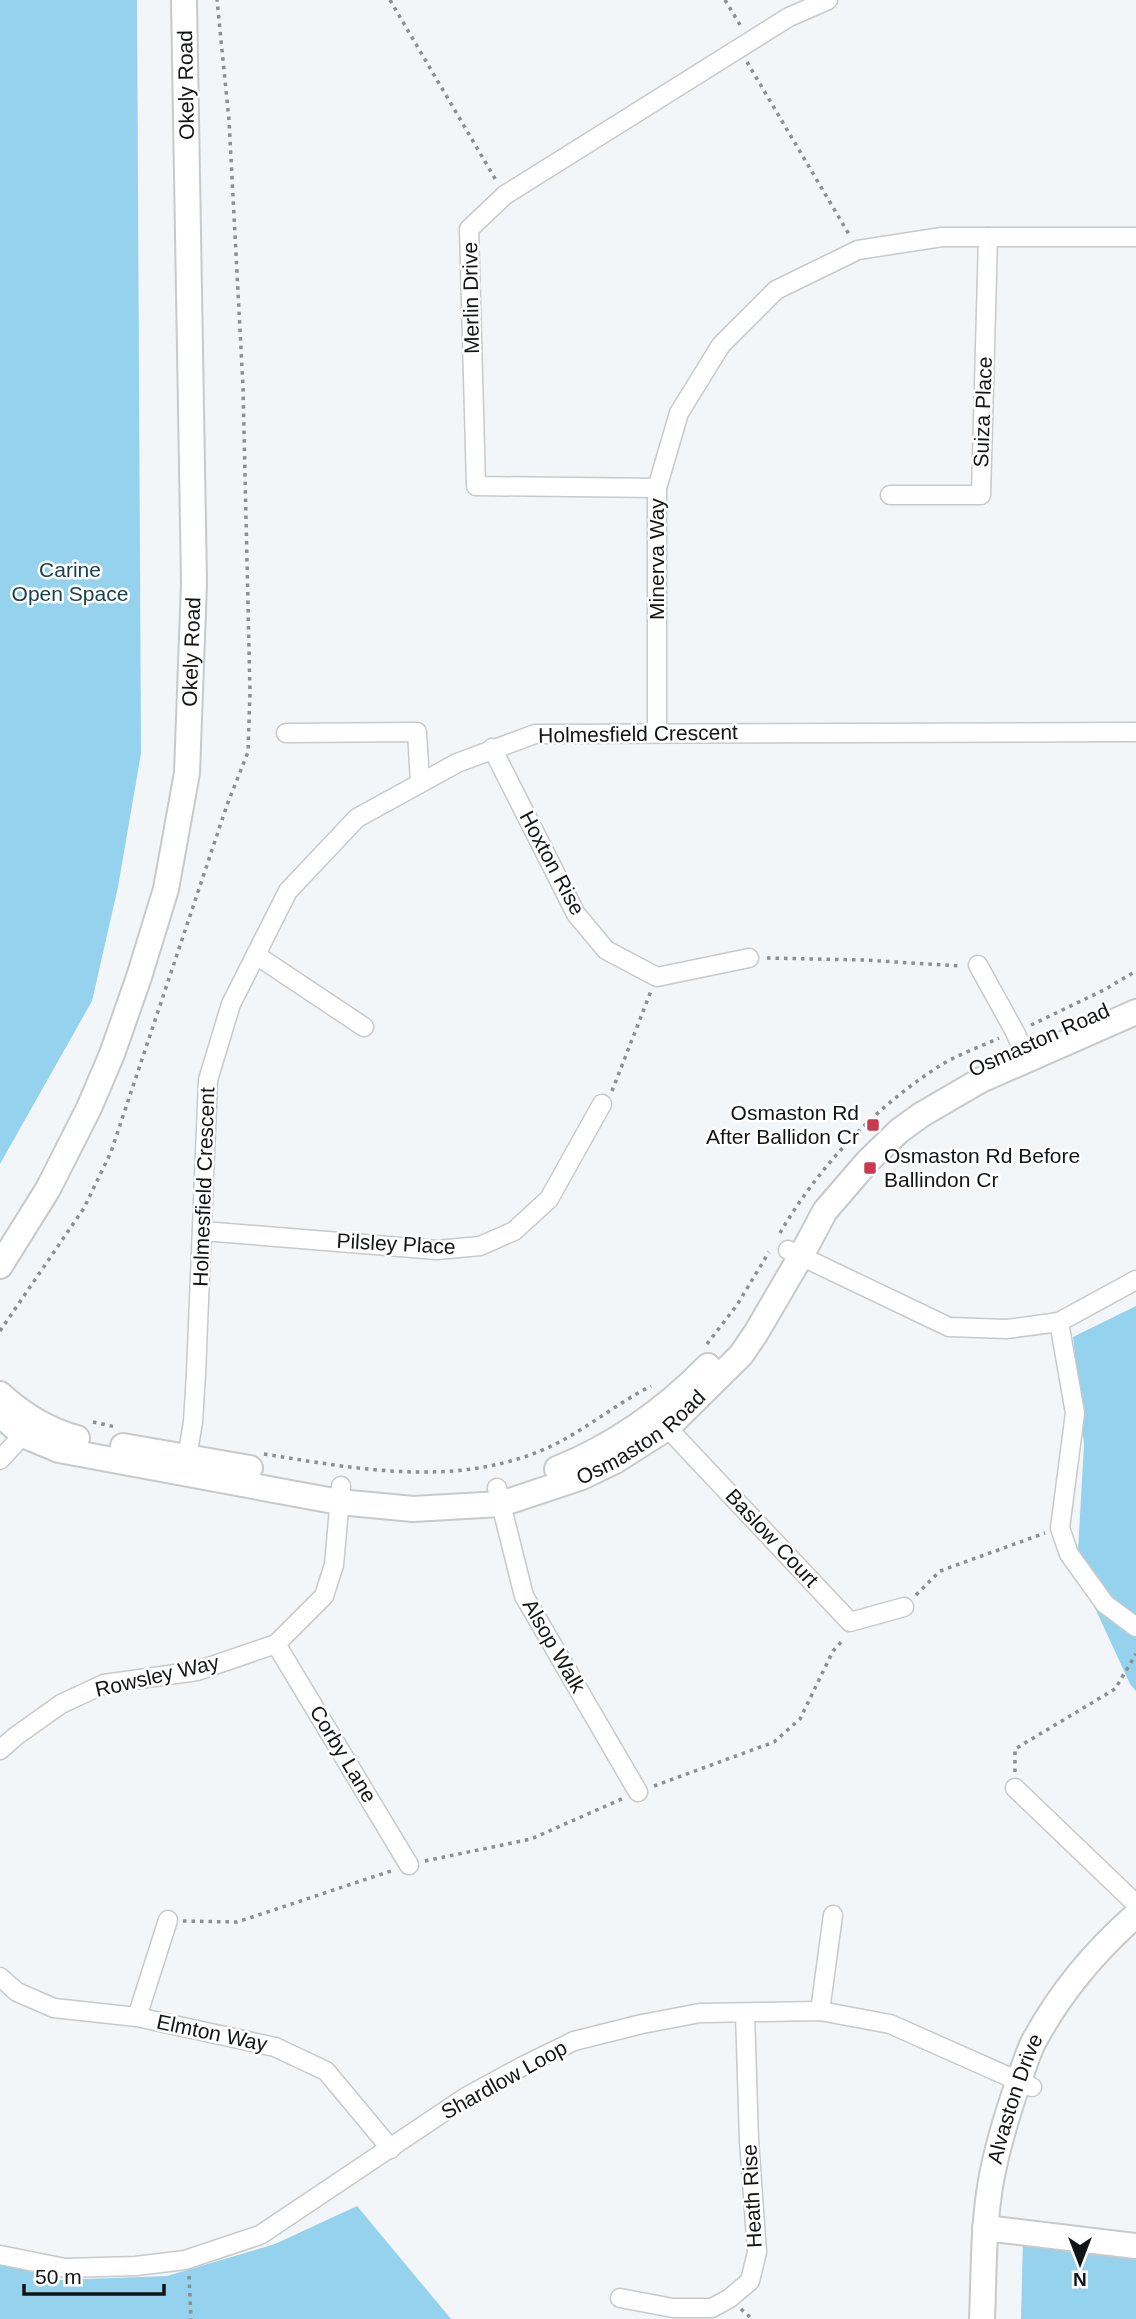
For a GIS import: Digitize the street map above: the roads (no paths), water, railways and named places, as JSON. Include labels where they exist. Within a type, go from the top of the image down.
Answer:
[{"type":"street","name":"Okely Road","points":[[0,1266],[48,1189],[89,1108],[111,1054],[139,977],[166,889],[187,773],[194,583],[184,0]]},
{"type":"street","name":"Merlin Drive","points":[[657,488],[476,486],[469,229],[505,195],[789,17],[828,0]]},
{"type":"street","name":"Minerva Way","points":[[657,733],[657,488],[679,413],[721,345],[776,290],[858,250],[942,237],[1136,237]]},
{"type":"street","name":"Suiza Place","points":[[890,495],[981,495],[988,237]]},
{"type":"street","points":[[286,733],[417,732],[420,783]]},
{"type":"street","name":"Holmesfield Crescent","points":[[185,1465],[195,1398],[208,1080],[231,1004],[288,891],[357,818],[457,763],[535,733],[1136,732]]},
{"type":"street","name":"Hoxton Rise","points":[[492,748],[576,914],[606,950],[657,977],[749,958]]},
{"type":"street","points":[[256,954],[364,1027]]},
{"type":"street","points":[[978,965],[1020,1042]]},
{"type":"street","name":"Osmaston Road","points":[[0,1414],[27,1427],[185,1465],[340,1494],[476,1492],[499,1496],[577,1461],[617,1439],[661,1421],[690,1384],[734,1338],[785,1248],[818,1200],[840,1171],[879,1130],[924,1095],[1020,1042],[1136,997]]},
{"type":"street","name":"Osmaston Road","points":[[1020,1042],[1136,1012]]},
{"type":"street","name":"Pilsley Place","points":[[203,1231],[437,1250],[480,1246],[514,1230],[549,1199],[601,1104]]},
{"type":"street","points":[[785,1248],[949,1327],[1007,1329],[1059,1322],[1136,1280]]},
{"type":"street","points":[[1059,1322],[1075,1413],[1060,1528],[1069,1554],[1105,1605],[1136,1627]]},
{"type":"street","name":"Osmaston Road","points":[[0,1394],[27,1427]]},
{"type":"street","name":"Baslow Court","points":[[661,1421],[850,1622],[904,1607]]},
{"type":"street","points":[[0,1460],[27,1427]]},
{"type":"street","name":"Rowsley Way","points":[[0,1751],[16,1736],[61,1704],[104,1684],[197,1671],[276,1644],[324,1596],[334,1564],[340,1494]]},
{"type":"street","name":"Alsop Walk","points":[[499,1496],[524,1596],[638,1792]]},
{"type":"street","name":"Corby Lane","points":[[276,1644],[410,1865]]},
{"type":"street","points":[[1015,1788],[1136,1904]]},
{"type":"street","name":"Alvaston Drive","points":[[1026,2084],[1032,2045],[1060,1999],[1088,1963],[1136,1914]]},
{"type":"street","points":[[820,2011],[833,1915]]},
{"type":"street","points":[[137,2017],[168,1920]]},
{"type":"street","name":"Alvaston Drive","points":[[998,2319],[991,2182],[1001,2133],[1026,2084],[1076,2003],[1122,1948],[1136,1936]]},
{"type":"street","name":"Elmton Way","points":[[0,1977],[18,1992],[54,2008],[137,2017],[275,2047],[326,2071],[391,2149]]},
{"type":"street","name":"Shardlow Loop","points":[[0,2255],[65,2268],[136,2266],[188,2259],[260,2235],[466,2097],[574,2041],[700,2013],[820,2011],[890,2024],[1026,2084]]},
{"type":"street","name":"Heath Rise","points":[[620,2298],[673,2308],[712,2308],[730,2298],[750,2281],[757,2252],[749,2140],[745,2013]]},
{"type":"street","points":[[994,2222],[1136,2231]]},
{"type":"street","points":[[994,2222],[1136,2246]]},
{"type":"street","name":"Alvaston Drive","points":[[982,2319],[994,2222]]},
{"type":"place","name":"Osmaston Rd After Ballidon Cr","points":[[873,1125]]},
{"type":"place","name":"Osmaston Rd Before Ballindon Cr","points":[[870,1168]]},
{"type":"park label","name":"Carine Open Space","points":[[70,582]]}]
